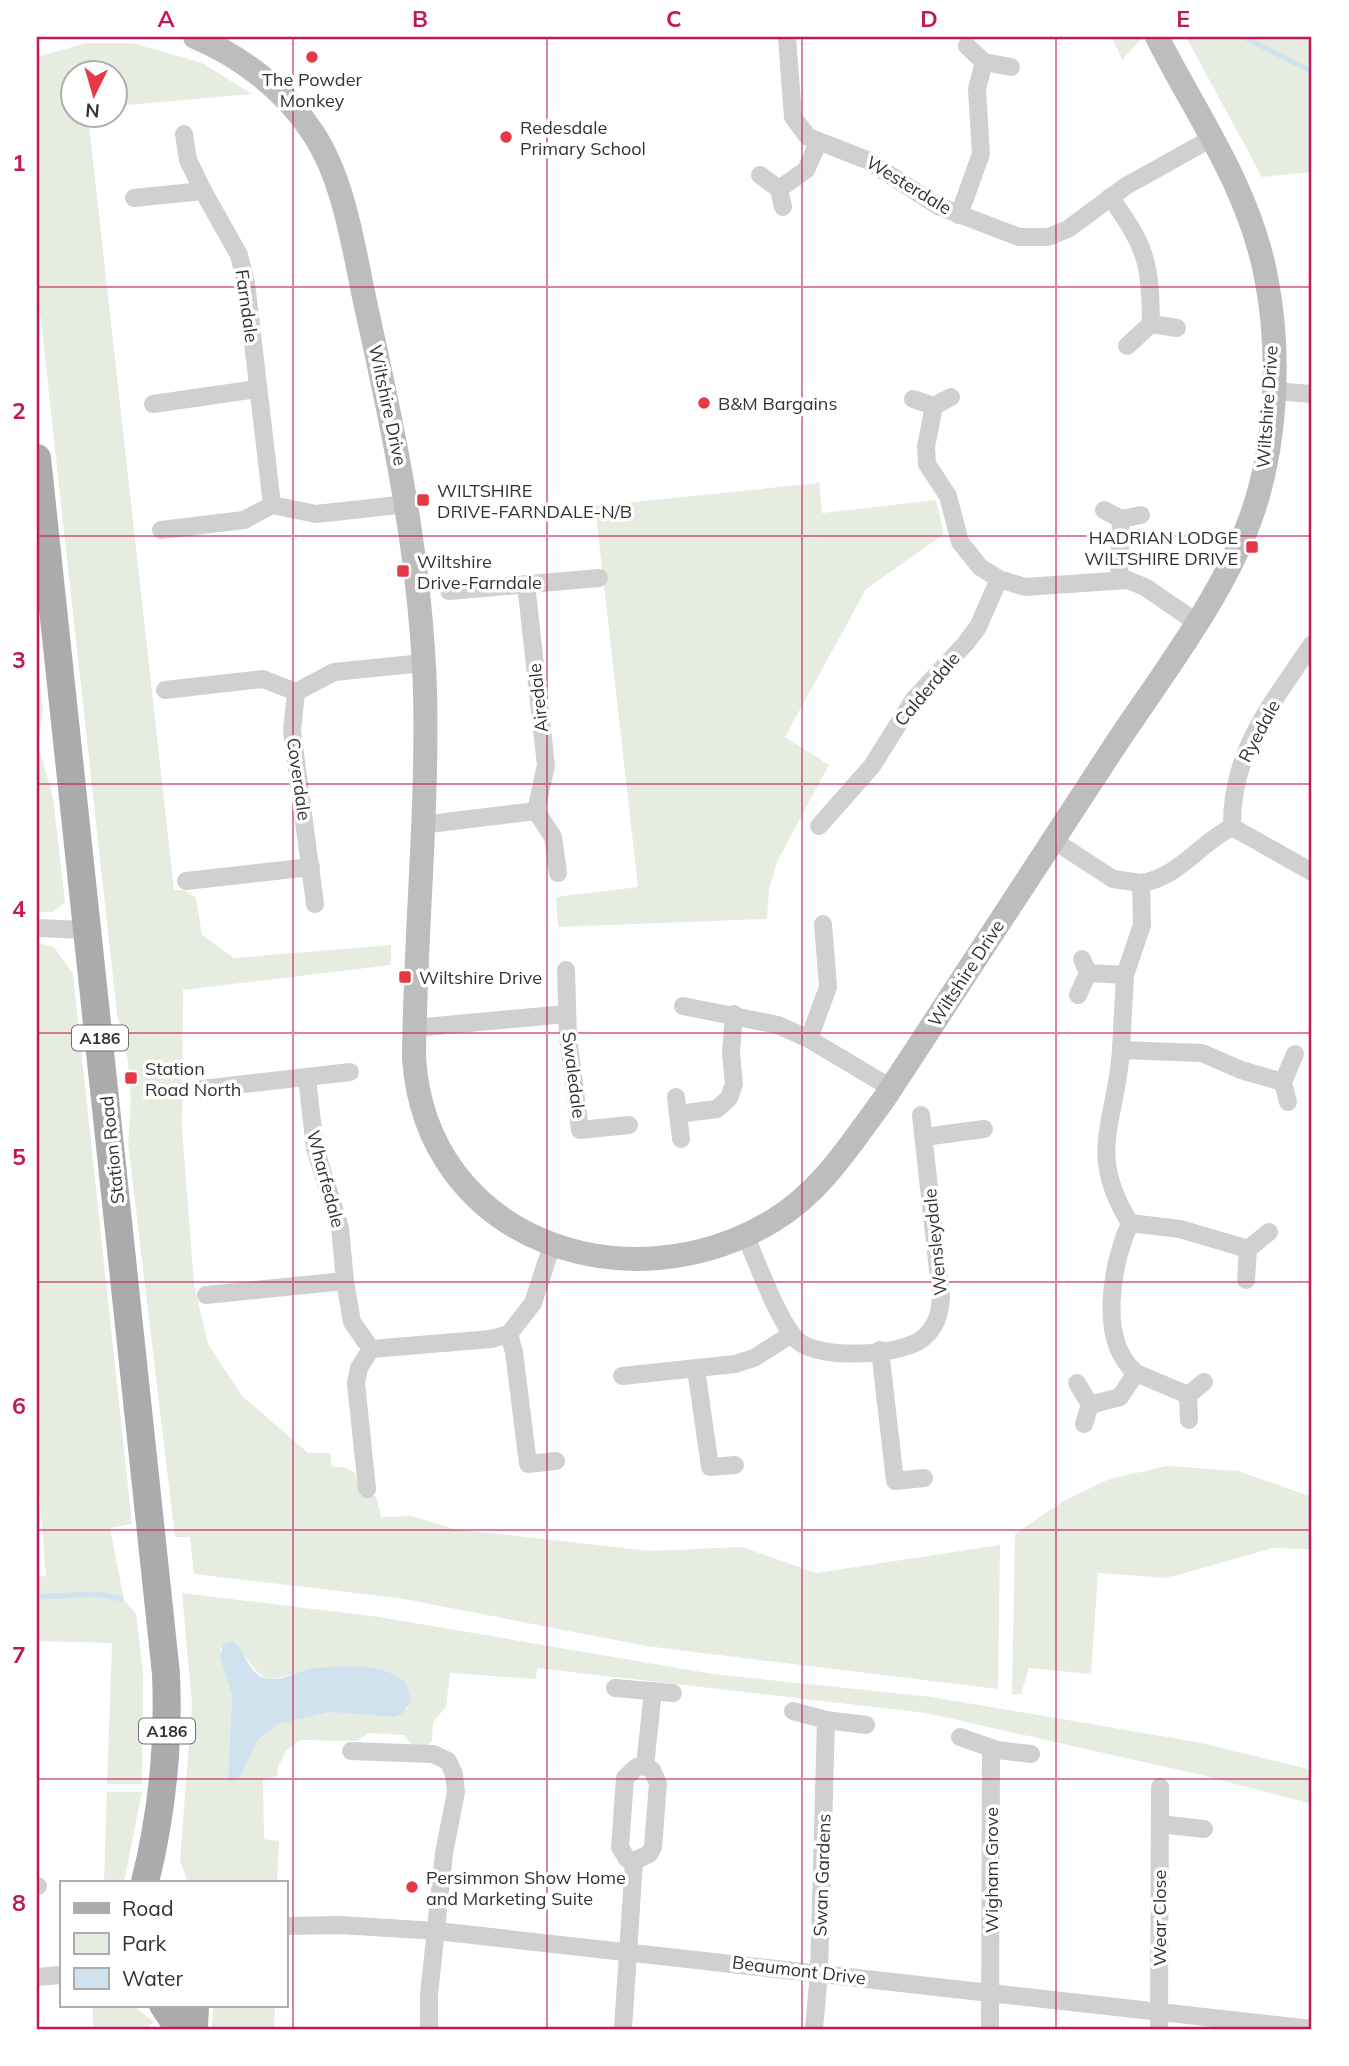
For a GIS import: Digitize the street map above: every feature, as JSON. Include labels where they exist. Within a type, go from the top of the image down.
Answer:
[{"type":"main road","name":"Station Road","points":[[37,458],[166,1674],[166,1741],[155,1842],[145,1881]]},
{"type":"main road","name":"Station Road","points":[[155,1842],[163,1881]]},
{"type":"main road","points":[[164,2007],[179,2029]]},
{"type":"main road","points":[[194,2029],[195,2007]]},
{"type":"street","name":"Westerdale","points":[[787,37],[793,117],[803,133],[818,143],[867,160],[927,199],[959,215],[1010,235],[1039,238],[1068,229],[1110,197],[1214,137]]},
{"type":"street","name":"Wiltshire Drive","points":[[202,38],[240,61],[274,88],[304,120],[325,154],[342,204],[365,300],[407,504],[423,663],[414,1028],[418,1090],[429,1128],[445,1163],[466,1189],[504,1222],[552,1245],[603,1256],[656,1259],[713,1247],[745,1235],[775,1219],[817,1185],[841,1158],[891,1088],[1196,622],[1237,553],[1259,492],[1269,435],[1273,332],[1266,275],[1244,201],[1214,137],[1157,37]]},
{"type":"street","points":[[967,46],[984,62],[1011,67]]},
{"type":"street","name":"Westerdale","points":[[959,215],[981,154],[977,89],[984,62]]},
{"type":"street","name":"Farndale","points":[[184,134],[188,160],[242,264],[272,505]]},
{"type":"street","points":[[760,174],[781,198],[806,170],[818,143]]},
{"type":"street","points":[[134,198],[202,191]]},
{"type":"street","points":[[1110,197],[1145,252],[1150,274],[1151,324]]},
{"type":"street","points":[[1127,345],[1151,324],[1177,328]]},
{"type":"street","points":[[153,404],[257,389]]},
{"type":"street","points":[[1272,391],[1312,394]]},
{"type":"street","points":[[913,399],[934,406],[951,397]]},
{"type":"street","points":[[934,406],[926,447],[929,471],[947,496],[956,532],[966,551],[980,567],[999,579],[1034,587],[1119,579],[1144,587],[1196,622]]},
{"type":"street","points":[[161,530],[244,520],[272,505],[316,514],[407,504]]},
{"type":"street","points":[[1104,509],[1121,519],[1141,515]]},
{"type":"street","points":[[1119,579],[1121,519]]},
{"type":"street","points":[[450,591],[599,578]]},
{"type":"street","name":"Calderdale","points":[[819,826],[873,766],[914,699],[978,627],[999,579]]},
{"type":"street","name":"Airedale","points":[[526,584],[546,765],[536,811]]},
{"type":"street","name":"Ryedale","points":[[1232,827],[1234,787],[1247,748],[1262,719],[1312,645]]},
{"type":"street","points":[[165,690],[263,679],[296,692],[334,672],[423,663]]},
{"type":"street","name":"Coverdale","points":[[296,692],[292,731],[315,904]]},
{"type":"street","points":[[421,825],[536,811],[553,837],[558,873]]},
{"type":"street","points":[[1052,840],[1113,879],[1142,883],[1167,875],[1212,838],[1232,827],[1312,872]]},
{"type":"street","points":[[186,881],[311,867]]},
{"type":"street","points":[[1142,883],[1142,925],[1125,975],[1121,1050],[1105,1161],[1109,1181],[1130,1223],[1115,1274],[1113,1335],[1122,1359],[1136,1373],[1188,1395]]},
{"type":"street","points":[[809,1039],[828,987],[822,924]]},
{"type":"street","points":[[37,929],[86,930]]},
{"type":"street","points":[[1078,995],[1085,966],[1125,975]]},
{"type":"street","name":"Swaledale","points":[[566,970],[566,1014],[580,1130],[629,1125]]},
{"type":"street","points":[[683,1006],[763,1020],[809,1039],[891,1088]]},
{"type":"street","name":"Swaledale","points":[[414,1028],[566,1014]]},
{"type":"street","points":[[681,1139],[677,1105],[711,1111],[729,1098],[734,1084],[731,1053],[734,1014]]},
{"type":"street","points":[[1121,1050],[1202,1053],[1241,1070],[1283,1082]]},
{"type":"street","points":[[1288,1102],[1283,1082],[1295,1054]]},
{"type":"street","points":[[202,1089],[350,1072]]},
{"type":"street","name":"Wharfedale","points":[[307,1078],[317,1156],[340,1228],[352,1321],[371,1349]]},
{"type":"street","name":"Wensleydale","points":[[792,1334],[819,1352],[880,1350],[907,1346],[924,1338],[936,1323],[941,1306],[921,1115]]},
{"type":"street","points":[[924,1137],[984,1129]]},
{"type":"street","points":[[1130,1223],[1180,1229],[1248,1249]]},
{"type":"street","points":[[1246,1280],[1248,1249],[1269,1232]]},
{"type":"street","points":[[622,1376],[745,1362],[792,1334],[745,1235]]},
{"type":"street","points":[[367,1489],[356,1383],[359,1368],[371,1349],[491,1339],[509,1334],[533,1303],[552,1245]]},
{"type":"street","points":[[206,1295],[345,1281]]},
{"type":"street","points":[[509,1334],[514,1352],[528,1464],[556,1461]]},
{"type":"street","points":[[880,1350],[895,1481],[924,1478]]},
{"type":"street","points":[[696,1369],[710,1467],[735,1465]]},
{"type":"street","points":[[1090,1405],[1120,1397],[1136,1373]]},
{"type":"street","points":[[1188,1395],[1204,1382]]},
{"type":"street","points":[[1077,1383],[1090,1405],[1084,1424]]},
{"type":"street","points":[[1188,1395],[1189,1420]]},
{"type":"street","points":[[615,1688],[673,1693]]},
{"type":"street","points":[[645,1766],[653,1691]]},
{"type":"street","points":[[793,1711],[826,1720],[866,1725]]},
{"type":"street","name":"Swan Gardens","points":[[814,2029],[826,1720]]},
{"type":"street","points":[[960,1737],[991,1749],[1031,1755]]},
{"type":"street","name":"Wigham Grove","points":[[990,2029],[991,1749]]},
{"type":"street","points":[[351,1751],[442,1756],[451,1766],[456,1792],[444,1853],[429,1995],[429,2029]]},
{"type":"street","points":[[645,1766],[652,1770],[658,1783],[653,1847],[649,1854],[635,1861],[627,1859],[620,1847],[625,1778],[628,1772],[645,1766]]},
{"type":"street","name":"Wear Close","points":[[1158,2020],[1160,1787]]},
{"type":"street","points":[[1160,1824],[1204,1829]]},
{"type":"street","points":[[623,2029],[635,1861]]},
{"type":"street","name":"Beaumont Drive","points":[[287,1926],[340,1925],[437,1931],[991,1992],[1158,2020],[1312,2029]]},
{"type":"street","points":[[37,1977],[60,1974]]},
{"type":"green space","points":[[1112,37],[1143,37],[1122,60]]},
{"type":"green space","points":[[1186,37],[1312,37],[1312,172],[1262,177]]},
{"type":"green space","points":[[86,43],[133,43],[202,63],[252,94],[130,105],[130,60],[60,60],[60,130],[90,130],[174,890],[184,890],[196,898],[202,935],[234,958],[391,945],[391,965],[183,990],[182,1129],[194,1284],[208,1344],[242,1396],[308,1453],[330,1453],[332,1467],[345,1467],[355,1473],[360,1496],[376,1496],[381,1517],[412,1516],[454,1529],[650,1551],[742,1547],[816,1573],[1000,1545],[998,1689],[646,1646],[399,1598],[194,1574],[190,1537],[175,1537],[128,1143],[128,1063],[117,1014],[37,285],[37,57]]},
{"type":"green space","points":[[819,483],[822,513],[936,500],[944,534],[866,589],[785,737],[829,765],[778,860],[769,888],[767,919],[558,927],[556,897],[638,887],[595,506]]},
{"type":"green space","points":[[37,653],[43,710],[38,745],[53,797],[65,902],[53,912],[37,912]]},
{"type":"green space","points":[[37,943],[54,947],[73,974],[132,1524],[110,1528],[124,1600],[136,1614],[143,1671],[142,1784],[107,1784],[112,1643],[37,1641],[37,1577],[46,1576],[37,1466]]},
{"type":"green space","points":[[1167,1466],[1238,1471],[1312,1497],[1312,1549],[1273,1548],[1167,1578],[1098,1573],[1091,1674],[1029,1668],[1021,1694],[1012,1695],[1015,1534],[1062,1502],[1109,1479]]},
{"type":"green space","points":[[182,1593],[379,1617],[713,1674],[932,1697],[1202,1743],[1312,1770],[1312,1804],[1197,1774],[926,1713],[537,1668],[536,1679],[450,1673],[446,1707],[433,1722],[432,1741],[427,1746],[412,1745],[404,1735],[370,1733],[356,1741],[300,1740],[286,1751],[277,1769],[278,1776],[263,1779],[264,1839],[279,1841],[277,1881],[188,1881],[180,1861],[192,1704]],"holes":[[[228,1641],[240,1650],[258,1672],[271,1680],[307,1670],[386,1671],[408,1708],[393,1717],[329,1712],[279,1724],[258,1740],[239,1778],[228,1778],[232,1695],[220,1650]]]},
{"type":"green space","points":[[107,1792],[142,1792],[124,1881],[104,1881]]},
{"type":"green space","points":[[93,2007],[135,2007],[154,2022],[145,2029],[93,2029]]},
{"type":"green space","points":[[213,2007],[275,2007],[274,2029],[212,2029]]},
{"type":"water","points":[[228,1641],[234,1642],[252,1669],[266,1678],[278,1679],[307,1670],[331,1667],[373,1668],[397,1676],[406,1683],[411,1701],[402,1714],[393,1717],[329,1712],[279,1724],[258,1740],[239,1778],[231,1782],[228,1778],[232,1695],[220,1656],[223,1645]]},
{"type":"waterway","points":[[1244,37],[1312,72]]},
{"type":"waterway","points":[[37,1597],[97,1594],[121,1599]]},
{"type":"place","name":"The Powder Monkey","points":[[312,57]]},
{"type":"place","name":"Redesdale Primary School","points":[[506,137]]},
{"type":"place","name":"B&M Bargains","points":[[704,403]]},
{"type":"place","name":"WILTSHIRE DRIVE-FARNDALE-N/B","points":[[423,500]]},
{"type":"place","name":"HADRIAN LODGE WILTSHIRE DRIVE","points":[[1252,547]]},
{"type":"place","name":"Wiltshire Drive-Farndale","points":[[403,571]]},
{"type":"place","name":"Wiltshire Drive","points":[[405,977]]},
{"type":"place","name":"Station Road North","points":[[131,1078]]},
{"type":"place","name":"Persimmon Show Home and Marketing Suite","points":[[412,1887]]}]
